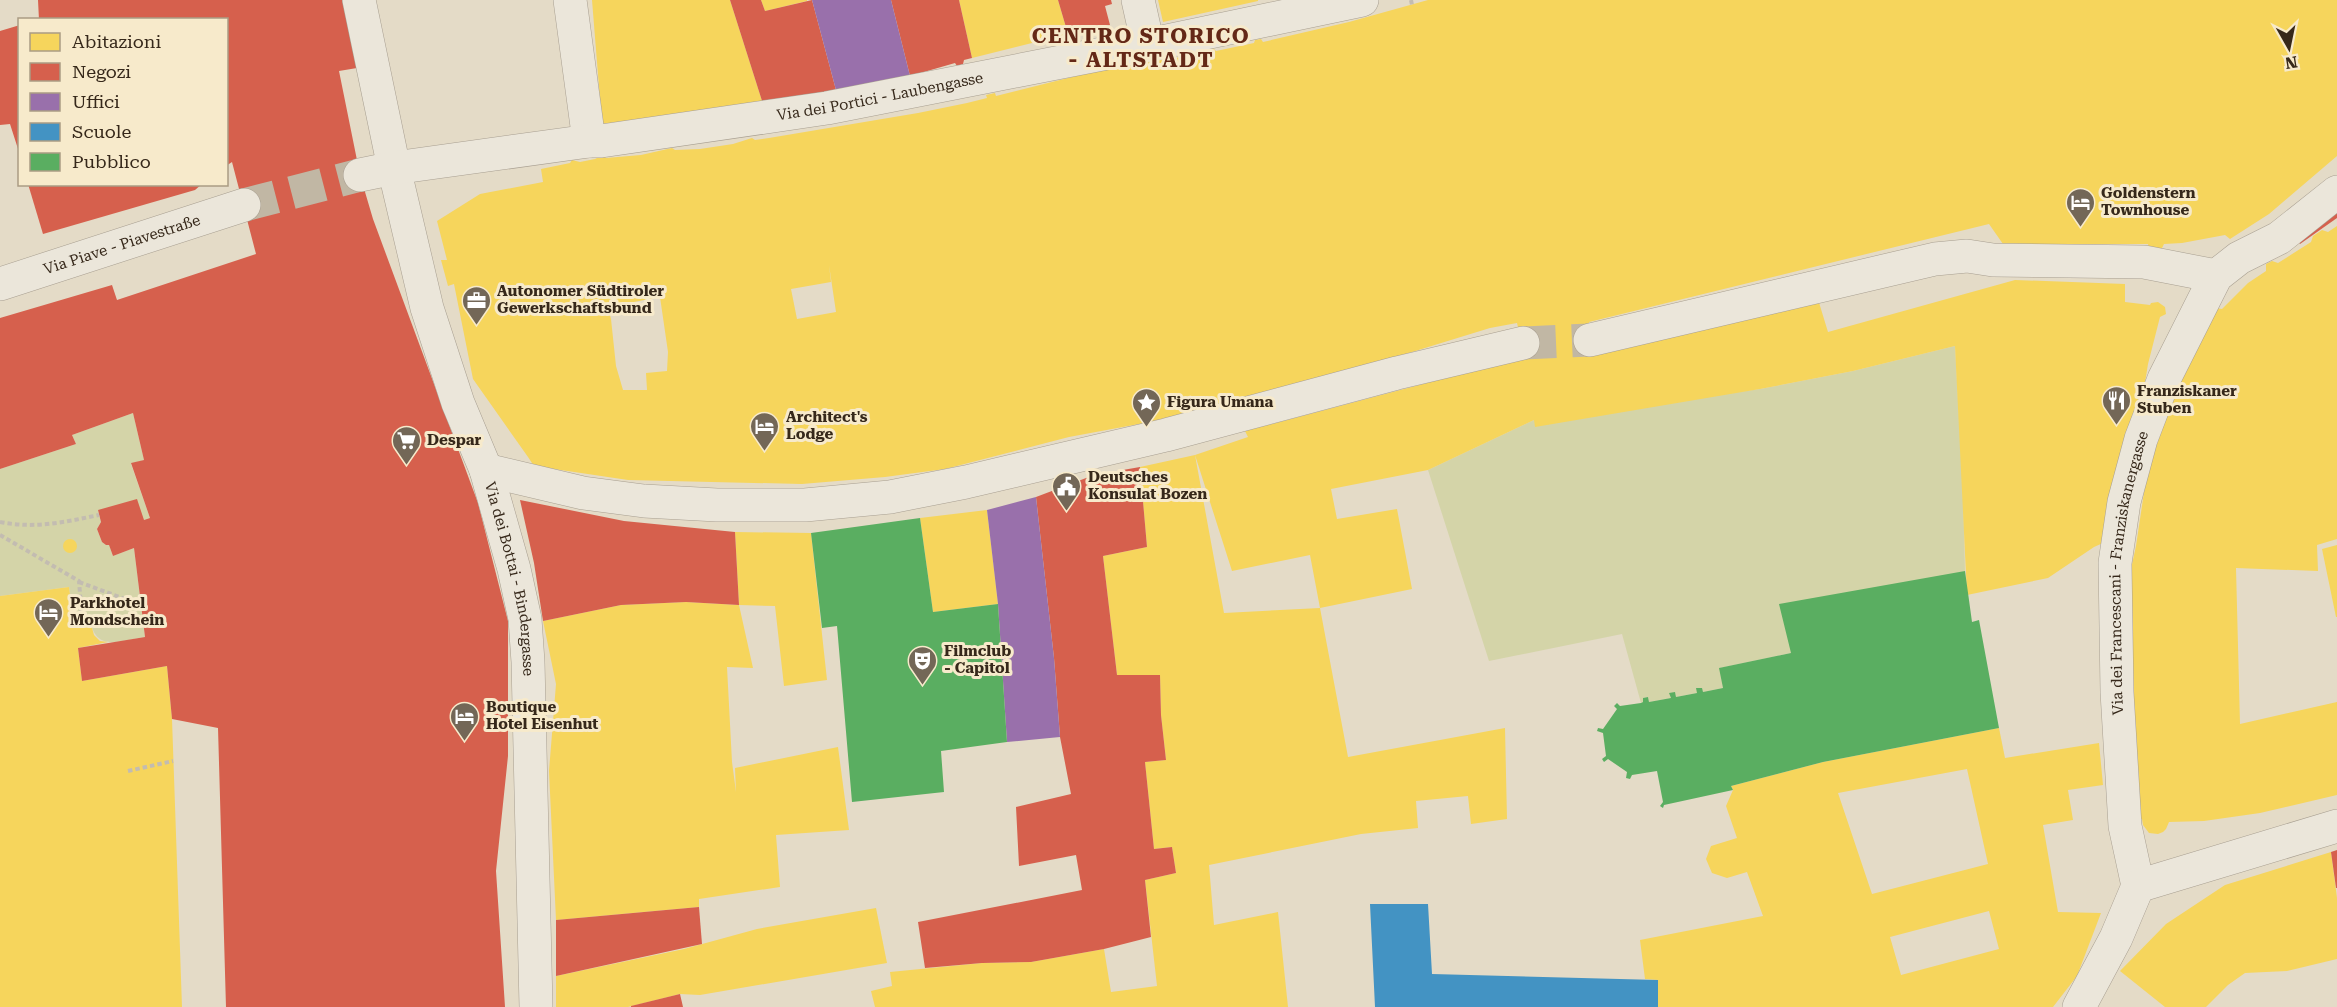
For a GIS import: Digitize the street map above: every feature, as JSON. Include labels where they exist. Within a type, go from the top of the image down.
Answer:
[{"type":"street","name":"Via dei Bottai - Bindergasse","points":[[359,0],[394,168],[427,308],[458,403],[486,470],[514,568],[525,619],[536,1007]]},
{"type":"street","points":[[570,0],[589,141]]},
{"type":"street","points":[[1138,0],[1148,45]]},
{"type":"street","name":"Via dei Portici - Laubengasse","points":[[360,175],[394,168],[827,108],[1362,0]]},
{"type":"street","points":[[1590,340],[1935,259],[1966,256],[1993,260],[2144,262],[2216,276],[2238,258],[2279,238],[2337,192]]},
{"type":"street","name":"Via Piave - Piavestraße","points":[[0,284],[244,205]]},
{"type":"street","name":"Via dei Francescani - Franziskanergasse","points":[[2138,886],[2125,826],[2117,692],[2115,563],[2124,502],[2141,439],[2164,379],[2216,276]]},
{"type":"street","points":[[486,470],[583,493],[644,501],[717,506],[805,505],[890,497],[966,482],[1166,435],[1397,373],[1523,343]]},
{"type":"street","points":[[2079,1007],[2116,938],[2138,886],[2337,826]]},
{"type":"path","points":[[0,522],[23,526],[56,524],[99,515]]},
{"type":"path","points":[[0,535],[79,581],[133,602],[141,601]]},
{"type":"path","points":[[79,581],[82,618]]},
{"type":"path","points":[[128,771],[173,760]]},
{"type":"green space","points":[[1955,346],[1965,571],[1791,653],[1720,668],[1723,688],[1703,692],[1701,688],[1697,688],[1697,693],[1676,697],[1675,693],[1670,693],[1671,698],[1649,702],[1648,697],[1643,698],[1641,703],[1622,634],[1489,661],[1428,470],[1534,420],[1760,389],[1853,371]]},
{"type":"green space","points":[[133,413],[144,460],[131,464],[150,518],[144,520],[98,510],[101,522],[97,529],[102,542],[109,545],[113,556],[134,548],[145,637],[109,642],[97,636],[89,617],[73,618],[69,587],[0,596],[0,469],[76,444],[72,435]]},
{"type":"building: Abitazioni","points":[[592,0],[730,0],[763,104],[602,124]]},
{"type":"building: Abitazioni","points":[[761,0],[807,0],[807,1],[765,11]]},
{"type":"building: Abitazioni","points":[[959,0],[1058,0],[1068,34],[972,58]]},
{"type":"building: Abitazioni","points":[[1158,0],[1258,0],[1258,1],[1163,22]]},
{"type":"building: Abitazioni","points":[[1428,0],[2337,0],[2337,156],[2269,214],[2230,239],[2225,235],[2164,244],[2161,250],[2149,248],[2148,244],[2003,244],[1989,224],[1589,322],[1594,356],[1817,296],[1828,332],[2015,280],[2125,284],[2125,302],[2150,305],[2158,302],[2165,307],[2166,314],[2160,317],[2148,364],[2139,420],[2112,539],[2094,547],[2048,578],[1967,595],[1955,346],[1853,371],[1760,389],[1535,427],[1534,420],[1428,470],[1331,489],[1337,519],[1397,509],[1412,589],[1320,608],[1310,555],[1232,571],[1195,455],[1248,437],[1245,431],[1525,357],[1517,323],[1490,328],[1198,413],[1069,437],[945,469],[802,484],[628,480],[534,466],[473,379],[454,284],[448,286],[441,260],[447,260],[437,221],[480,194],[543,182],[541,169],[570,163],[572,160],[580,162],[603,155],[606,158],[641,155],[672,148],[675,150],[700,149],[733,144],[752,138],[755,140],[769,138],[918,113],[987,98],[986,95],[995,93],[996,96],[1104,69],[1207,53],[1208,49],[1213,48],[1216,51],[1254,43],[1255,40],[1261,39],[1263,42],[1349,22]],"holes":[[[829,265],[836,312],[797,319],[791,289],[831,282]],[[660,297],[668,352],[667,371],[646,373],[647,390],[623,390],[616,366],[608,307]]]},
{"type":"building: Abitazioni","points":[[2337,226],[2337,539],[2317,545],[2318,571],[2236,568],[2240,724],[2337,702],[2337,795],[2260,813],[2204,821],[2169,822],[2163,832],[2149,833],[2142,819],[2138,819],[2128,583],[2136,546],[2153,432],[2216,308],[2222,309],[2248,283],[2266,271],[2266,264],[2272,261],[2278,263],[2311,242],[2313,236],[2322,230],[2328,232]]},
{"type":"building: Abitazioni","points":[[1195,455],[1224,613],[1320,608],[1348,757],[1505,728],[1507,819],[1471,824],[1468,796],[1416,801],[1418,828],[1361,834],[1209,865],[1214,925],[1278,912],[1288,1007],[875,1007],[871,991],[892,986],[890,972],[982,963],[1031,962],[1104,949],[1111,992],[1157,986],[1145,880],[1176,873],[1172,847],[1154,849],[1145,762],[1166,760],[1161,715],[1160,675],[1117,675],[1103,556],[1147,547],[1140,467]]},
{"type":"building: Abitazioni","points":[[987,510],[998,604],[933,612],[920,518]]},
{"type":"building: Abitazioni","points":[[735,532],[811,533],[827,680],[784,686],[775,606],[739,605]]},
{"type":"building: Abitazioni","points":[[67,539],[73,539],[77,546],[73,553],[67,553],[63,549],[63,543]]},
{"type":"building: Abitazioni","points":[[2337,545],[2337,617],[2336,617],[2322,549]]},
{"type":"building: Abitazioni","points":[[69,587],[73,618],[89,617],[94,635],[100,641],[108,642],[78,648],[82,681],[167,666],[172,719],[182,1007],[0,1007],[0,596]]},
{"type":"building: Abitazioni","points":[[686,602],[739,605],[753,668],[727,667],[732,762],[736,792],[735,768],[838,747],[849,830],[776,835],[780,887],[699,899],[699,907],[556,920],[549,771],[556,684],[543,621],[621,605]]},
{"type":"building: Abitazioni","points":[[1999,728],[2005,758],[2099,743],[2103,785],[2068,790],[2073,820],[2043,825],[2058,912],[2101,913],[2077,976],[2053,1007],[1658,1007],[1658,980],[1645,979],[1640,940],[1763,916],[1747,872],[1727,878],[1712,873],[1706,859],[1711,846],[1737,838],[1726,806],[1733,790],[1731,786],[1823,762]],"holes":[[[1967,769],[1988,864],[1872,894],[1838,793]],[[1989,911],[1999,949],[1901,975],[1890,937]]]},
{"type":"building: Abitazioni","points":[[2331,852],[2337,898],[2337,959],[2287,971],[2245,973],[2228,985],[2206,1007],[2165,1007],[2120,971],[2166,924],[2225,885]]},
{"type":"building: Abitazioni","points":[[876,908],[887,963],[700,995],[680,994],[628,1007],[556,1007],[556,976],[684,949],[757,929]]},
{"type":"building: Negozi","points":[[38,0],[344,0],[357,68],[339,71],[360,175],[373,219],[478,503],[508,621],[508,756],[496,871],[505,1007],[226,1007],[218,728],[172,719],[167,666],[82,681],[78,648],[145,637],[134,548],[113,556],[109,545],[102,542],[97,529],[101,522],[98,510],[137,499],[144,520],[150,518],[131,463],[144,460],[133,413],[72,435],[76,444],[0,469],[0,318],[112,285],[117,300],[256,254],[232,162],[228,165],[228,18],[39,18]]},
{"type":"building: Negozi","points":[[730,0],[761,0],[765,11],[812,0],[836,90],[763,104]]},
{"type":"building: Negozi","points":[[891,0],[959,0],[972,58],[964,60],[963,64],[957,66],[955,63],[910,76]]},
{"type":"building: Negozi","points":[[1058,0],[1111,0],[1112,4],[1105,6],[1110,25],[1068,34]]},
{"type":"building: Negozi","points":[[18,26],[18,149],[10,124],[0,125],[0,31]]},
{"type":"building: Negozi","points":[[29,186],[200,186],[195,190],[43,234]]},
{"type":"building: Negozi","points":[[2337,210],[2337,218],[2300,244],[2290,230]]},
{"type":"building: Negozi","points":[[1140,467],[1147,547],[1103,556],[1117,675],[1160,675],[1161,715],[1166,760],[1145,762],[1154,849],[1172,847],[1176,873],[1145,880],[1151,937],[1104,949],[1031,962],[925,968],[918,922],[1082,890],[1076,855],[1019,866],[1016,807],[1071,794],[1060,737],[1054,658],[1036,497],[1094,475]]},
{"type":"building: Negozi","points":[[520,500],[624,521],[735,532],[739,605],[686,602],[621,605],[543,621],[534,563]]},
{"type":"building: Negozi","points":[[2337,850],[2337,888],[2336,888],[2331,852]]},
{"type":"building: Negozi","points":[[699,907],[702,944],[556,976],[556,920]]},
{"type":"building: Negozi","points":[[680,994],[683,1007],[631,1007],[631,1006]]},
{"type":"building: Uffici","points":[[812,0],[891,0],[910,76],[836,90]]},
{"type":"building: Uffici","points":[[1036,497],[1054,658],[1060,737],[1007,742],[998,604],[987,510]]},
{"type":"building: Scuole","points":[[1370,904],[1428,904],[1432,974],[1658,980],[1658,1007],[1375,1007]]},
{"type":"building: Pubblico","name":"Filmclub - Capitol","points":[[920,518],[933,612],[998,604],[1007,742],[941,751],[944,792],[852,802],[837,626],[822,628],[811,533]]},
{"type":"building: Pubblico","points":[[1965,571],[1972,622],[1979,620],[1999,728],[1823,762],[1731,786],[1733,790],[1664,805],[1663,808],[1660,806],[1663,802],[1657,771],[1632,775],[1630,779],[1626,778],[1627,772],[1608,759],[1604,762],[1602,759],[1606,756],[1603,733],[1597,731],[1598,728],[1603,729],[1617,709],[1614,706],[1617,703],[1620,706],[1641,703],[1643,698],[1648,697],[1649,702],[1671,698],[1669,693],[1675,692],[1676,697],[1697,693],[1696,688],[1702,688],[1703,692],[1723,688],[1719,668],[1791,653],[1779,604]]},
{"type":"tunnel","points":[[244,205],[360,175]]},
{"type":"tunnel","points":[[1523,343],[1590,340]]},
{"type":"place","name":"Goldenstern Townhouse","points":[[2080,228]]},
{"type":"place","name":"Autonomer Südtiroler Gewerkschaftsbund","points":[[476,326]]},
{"type":"place","name":"Franziskaner Stuben","points":[[2116,426]]},
{"type":"place","name":"Figura Umana","points":[[1146,428]]},
{"type":"place","name":"Architect's Lodge","points":[[765,452]]},
{"type":"place","name":"Despar","points":[[406,466]]},
{"type":"place","name":"Deutsches Konsulat Bozen","points":[[1067,512]]},
{"type":"place","name":"Parkhotel Mondschein","points":[[49,638]]},
{"type":"place","name":"Filmclub - Capitol","points":[[923,686]]},
{"type":"place","name":"Boutique Hotel Eisenhut","points":[[465,742]]},
{"type":"district","name":"CENTRO STORICO - ALTSTADT","points":[[1141,48]]}]
